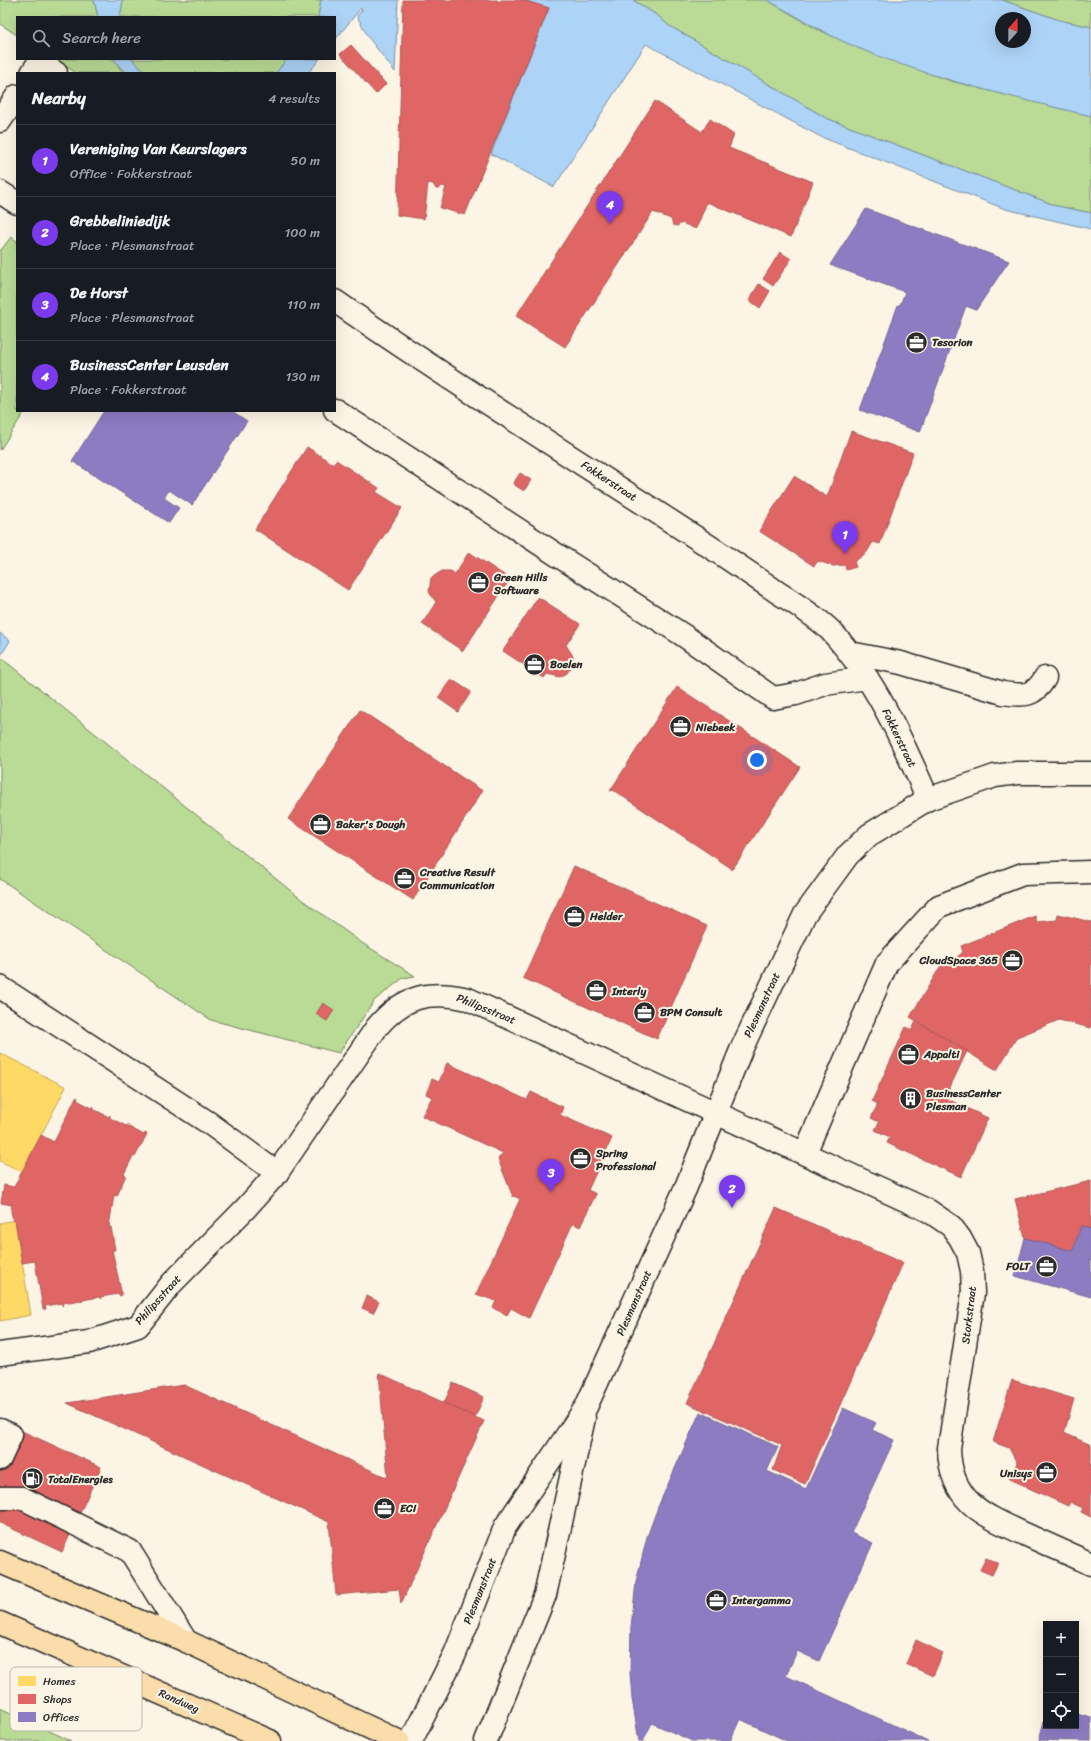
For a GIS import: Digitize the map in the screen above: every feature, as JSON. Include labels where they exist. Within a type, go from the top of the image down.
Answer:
[{"type":"main road","points":[[0,1562],[186,1641],[398,1741]]},
{"type":"main road","name":"Randweg","points":[[0,1623],[101,1667]]},
{"type":"main road","name":"Randweg","points":[[142,1685],[270,1741]]},
{"type":"street","points":[[33,72],[39,62],[54,72]]},
{"type":"street","points":[[0,121],[16,97]]},
{"type":"street","points":[[0,192],[16,202]]},
{"type":"street","name":"Fokkerstraat","points":[[336,303],[789,600],[829,629],[850,653],[868,678],[897,729],[928,799]]},
{"type":"street","points":[[336,411],[556,555],[683,636],[773,698],[796,694],[825,684],[868,678]]},
{"type":"street","points":[[850,653],[901,663],[1020,696],[1031,693],[1040,688],[1045,678]]},
{"type":"street","name":"Plesmanstraat","points":[[411,1741],[455,1654],[505,1527],[586,1407],[686,1187],[742,1050],[805,914],[848,854],[869,835],[928,799],[995,776],[1017,773],[1091,773]]},
{"type":"street","points":[[805,1153],[887,963],[939,906],[1023,874],[1091,872]]},
{"type":"street","points":[[0,987],[209,1123],[277,1174]]},
{"type":"street","name":"Philipsstraat","points":[[0,1354],[89,1342],[138,1326],[172,1283],[244,1210],[277,1174],[377,1027],[388,1014],[417,998],[431,995],[449,995],[468,999],[716,1113]]},
{"type":"street","name":"Storkstraat","points":[[716,1113],[929,1211],[951,1226],[960,1238],[968,1253],[972,1270],[973,1293],[949,1448],[949,1460],[952,1473],[960,1491],[967,1500],[988,1517],[1091,1564]]},
{"type":"street","name":"Plesmanstraat","points":[[486,1741],[544,1595],[586,1407]]},
{"type":"street","points":[[0,1430],[11,1434],[0,1459]]},
{"type":"street","points":[[0,1498],[22,1498],[130,1550],[186,1641]]},
{"type":"green space","points":[[0,0],[94,0],[98,16],[16,16],[16,34],[0,24]]},
{"type":"green space","points":[[123,0],[321,0],[318,16],[120,16]]},
{"type":"green space","points":[[633,0],[767,0],[817,29],[858,48],[951,81],[1091,116],[1091,213],[1057,206],[826,118],[668,25],[658,16]]},
{"type":"green space","points":[[1002,0],[1091,0],[1091,27],[1059,20]]},
{"type":"green space","points":[[56,60],[115,60],[121,70],[125,72],[74,72]]},
{"type":"green space","points":[[133,60],[286,60],[277,72],[144,72]]},
{"type":"green space","points":[[11,237],[16,240],[16,412],[24,412],[0,450],[0,250]]},
{"type":"green space","points":[[0,657],[301,899],[362,943],[415,976],[403,978],[375,1000],[339,1053],[211,1020],[0,879]]},
{"type":"green space","points":[[0,1708],[10,1713],[10,1731],[49,1731],[71,1741],[0,1741]]},
{"type":"water","points":[[94,0],[123,0],[120,16],[98,16]]},
{"type":"water","points":[[321,0],[398,0],[395,72],[368,37],[357,16],[362,10],[361,8],[336,39],[336,16],[318,16]]},
{"type":"water","points":[[522,0],[633,0],[658,16],[668,25],[826,118],[1057,206],[1091,213],[1091,229],[1005,209],[821,137],[646,44],[554,187],[491,154],[549,8]]},
{"type":"water","points":[[767,0],[1002,0],[1059,20],[1091,27],[1091,116],[1032,102],[915,69],[858,48]]},
{"type":"water","points":[[115,60],[133,60],[144,72],[126,72]]},
{"type":"water","points":[[286,60],[319,60],[309,72],[277,72]]},
{"type":"water","points":[[0,633],[10,641],[0,657]]},
{"type":"building: Homes","points":[[0,1053],[66,1087],[22,1172],[0,1161]]},
{"type":"building: Homes","points":[[15,1220],[31,1315],[0,1321],[0,1223]]},
{"type":"building: Shops","points":[[403,0],[497,0],[500,2],[501,0],[522,0],[549,8],[465,215],[440,208],[446,187],[442,186],[439,189],[436,189],[433,184],[428,183],[424,219],[397,215]]},
{"type":"building: Shops","points":[[351,45],[386,84],[376,94],[340,54]]},
{"type":"building: Shops","points":[[655,101],[702,132],[710,119],[734,135],[729,148],[813,182],[791,237],[707,202],[696,229],[682,223],[677,226],[673,225],[671,219],[653,212],[565,347],[516,316]]},
{"type":"building: Shops","points":[[780,252],[791,259],[773,286],[763,279]]},
{"type":"building: Shops","points":[[759,284],[770,291],[760,308],[749,300]]},
{"type":"building: Shops","points":[[851,431],[913,453],[880,544],[873,542],[867,552],[854,562],[856,567],[846,570],[845,565],[833,566],[818,561],[814,566],[759,531],[794,476],[827,497]]},
{"type":"building: Shops","points":[[307,447],[333,464],[336,460],[379,488],[376,492],[402,508],[348,590],[255,529]]},
{"type":"building: Shops","points":[[520,473],[531,480],[524,491],[513,484]]},
{"type":"building: Shops","points":[[469,552],[510,579],[463,651],[422,624],[436,602],[429,592],[431,578],[442,571],[451,571],[455,574]]},
{"type":"building: Shops","points":[[538,597],[580,624],[566,645],[573,656],[573,665],[567,673],[560,677],[547,674],[544,678],[503,651]]},
{"type":"building: Shops","points":[[451,679],[471,692],[458,712],[438,698]]},
{"type":"building: Shops","points":[[677,687],[800,767],[732,870],[613,790],[610,791]]},
{"type":"building: Shops","points":[[360,710],[483,790],[413,900],[288,819]]},
{"type":"building: Shops","points":[[574,866],[707,926],[657,1039],[523,978]]},
{"type":"building: Shops","points":[[1058,914],[1091,922],[1091,1028],[1059,1020],[1017,1037],[997,1070],[910,1017],[943,962],[948,965],[963,952],[961,946],[1035,916],[1037,922],[1057,920]]},
{"type":"building: Shops","points":[[323,1003],[334,1010],[327,1021],[316,1014]]},
{"type":"building: Shops","name":"BusinessCenter Plesman","points":[[916,1021],[967,1051],[945,1098],[988,1118],[961,1177],[887,1143],[890,1137],[875,1130],[879,1122],[871,1118],[878,1104],[872,1101],[906,1027],[912,1030]]},
{"type":"building: Shops","points":[[447,1063],[527,1100],[531,1092],[563,1107],[560,1115],[612,1138],[588,1190],[596,1194],[580,1227],[573,1223],[529,1318],[511,1308],[507,1315],[493,1308],[496,1301],[476,1294],[520,1199],[514,1196],[513,1197],[498,1159],[503,1153],[422,1116],[432,1097],[426,1094],[432,1079],[439,1082]]},
{"type":"building: Shops","points":[[76,1097],[78,1098],[77,1100],[92,1108],[94,1106],[93,1109],[109,1117],[110,1115],[110,1118],[126,1126],[128,1124],[127,1126],[144,1135],[145,1133],[147,1134],[124,1174],[126,1175],[117,1196],[114,1195],[109,1227],[111,1227],[115,1250],[112,1250],[122,1295],[120,1296],[119,1294],[100,1297],[101,1299],[99,1297],[82,1300],[82,1302],[81,1300],[63,1303],[62,1306],[62,1303],[45,1306],[46,1309],[43,1309],[35,1261],[22,1263],[15,1220],[13,1221],[11,1211],[12,1205],[1,1203],[4,1185],[14,1187],[41,1135],[54,1142]]},
{"type":"building: Shops","points":[[1091,1181],[1091,1229],[1081,1226],[1073,1251],[1025,1238],[1015,1199]]},
{"type":"building: Shops","points":[[776,1208],[903,1263],[805,1484],[773,1470],[782,1445],[687,1403]]},
{"type":"building: Shops","points":[[367,1296],[379,1302],[373,1313],[362,1308]]},
{"type":"building: Shops","points":[[379,1373],[484,1421],[401,1604],[399,1589],[336,1595],[329,1522],[67,1403],[184,1385],[388,1478]]},
{"type":"building: Shops","points":[[1012,1380],[1074,1399],[1064,1433],[1091,1445],[1091,1517],[1081,1512],[1083,1508],[1070,1502],[1068,1506],[1009,1479],[1017,1463],[1009,1448],[993,1442]]},
{"type":"building: Shops","points":[[453,1383],[484,1397],[475,1417],[444,1403]]},
{"type":"building: Shops","points":[[22,1431],[101,1467],[62,1552],[0,1523],[0,1444],[13,1450]]},
{"type":"building: Shops","points":[[986,1558],[998,1563],[992,1575],[980,1570]]},
{"type":"building: Shops","points":[[916,1640],[943,1653],[933,1676],[906,1664]]},
{"type":"building: Offices","points":[[866,209],[1009,261],[976,310],[966,306],[920,432],[860,410],[898,305],[900,305],[905,292],[830,265]]},
{"type":"building: Offices","points":[[103,412],[234,412],[247,421],[192,505],[169,490],[164,498],[179,508],[169,523],[72,461]]},
{"type":"building: Offices","points":[[1081,1226],[1091,1229],[1091,1297],[1015,1276],[1025,1238],[1073,1251]]},
{"type":"building: Offices","points":[[843,1408],[876,1423],[872,1430],[894,1440],[851,1533],[873,1543],[819,1661],[797,1651],[786,1676],[928,1741],[787,1741],[740,1719],[730,1741],[692,1741],[652,1723],[643,1741],[639,1741],[632,1699],[630,1673],[631,1627],[636,1582],[647,1537],[658,1507],[700,1412],[778,1447],[767,1471],[806,1489]]},
{"type":"building: Offices","points":[[1079,1714],[1091,1717],[1091,1741],[1039,1740],[1043,1725],[1043,1729],[1079,1729]]},
{"type":"place","name":"BusinessCenter Leusden","points":[[610,224]]},
{"type":"place","name":"Tesorion","points":[[917,342]]},
{"type":"place","name":"Vereniging Van Keurslagers","points":[[845,554]]},
{"type":"place","name":"Green Hills Software","points":[[478,583]]},
{"type":"place","name":"Boelen","points":[[535,664]]},
{"type":"place","name":"Niebeek","points":[[681,727]]},
{"type":"place","name":"Baker's Dough","points":[[320,824]]},
{"type":"place","name":"Creative Result Communication","points":[[405,878]]},
{"type":"place","name":"Helder","points":[[574,916]]},
{"type":"place","name":"CloudSpace 365","points":[[1013,960]]},
{"type":"place","name":"Interly","points":[[597,991]]},
{"type":"place","name":"BPM Consult","points":[[645,1012]]},
{"type":"place","name":"Appalti","points":[[909,1054]]},
{"type":"place","name":"BusinessCenter Plesman","points":[[911,1099]]},
{"type":"place","name":"Spring Professional","points":[[581,1159]]},
{"type":"place","name":"De Horst","points":[[551,1192]]},
{"type":"place","name":"Grebbeliniedijk","points":[[732,1208]]},
{"type":"place","name":"FOLT","points":[[1046,1266]]},
{"type":"place","name":"Unisys","points":[[1047,1473]]},
{"type":"place","name":"TotalEnergies","points":[[33,1479]]},
{"type":"place","name":"ECI","points":[[384,1508]]},
{"type":"place","name":"Intergamma","points":[[716,1600]]}]
